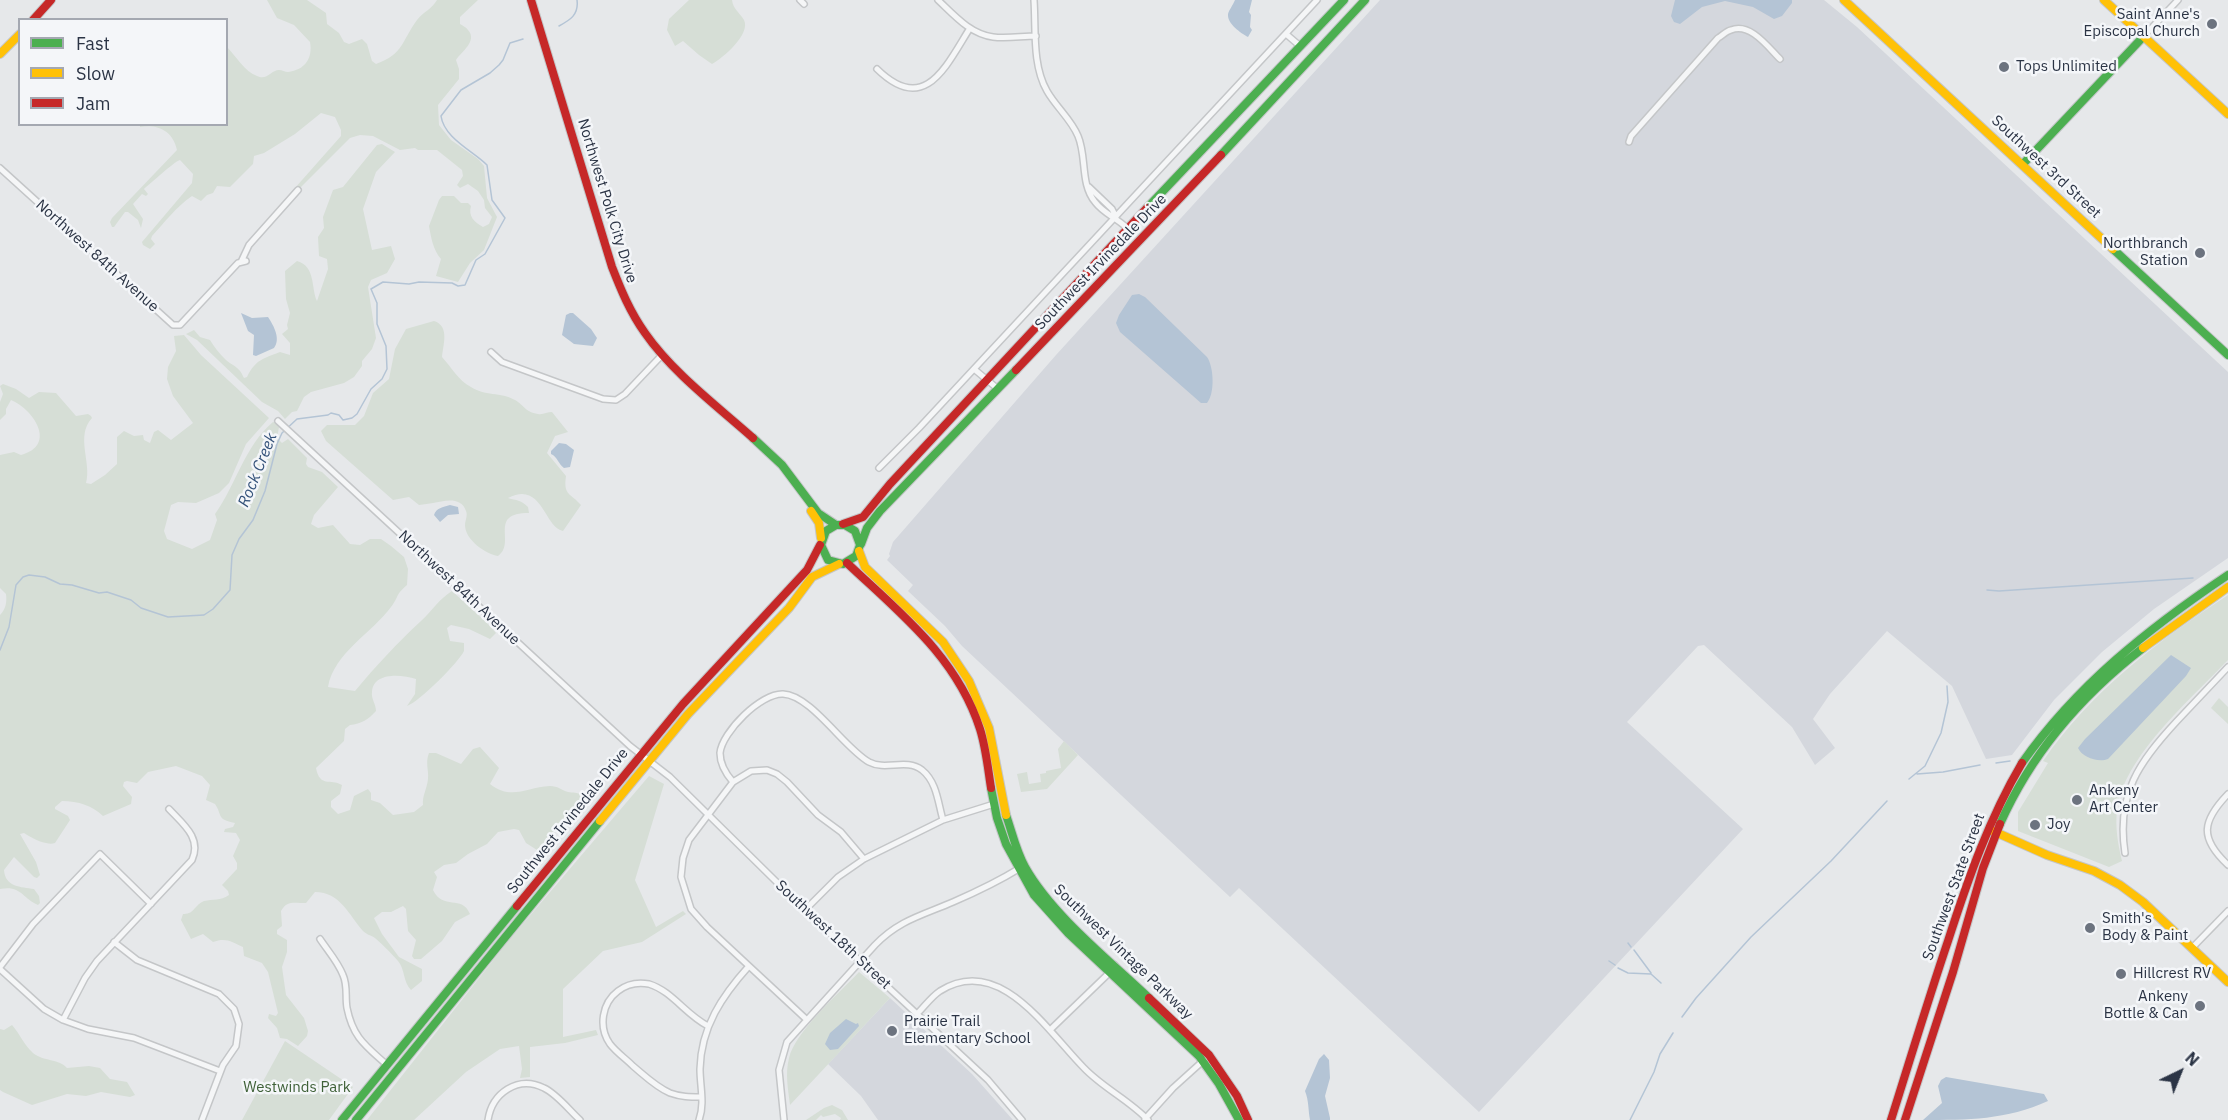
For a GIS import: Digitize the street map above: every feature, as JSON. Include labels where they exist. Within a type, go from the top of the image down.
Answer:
[{"type":"main road","points":[[35,18],[51,0]]},
{"type":"main road","name":"Northwest Polk City Drive","points":[[531,0],[615,277],[633,315],[662,355],[782,465],[818,513],[838,525]]},
{"type":"main road","name":"Southwest Irvinedale Drive","points":[[342,1120],[683,704],[807,570],[827,530],[863,517],[890,484],[1127,228],[1344,0]]},
{"type":"main road","name":"Southwest Irvinedale Drive","points":[[356,1120],[700,700],[789,608],[812,577],[852,560],[873,519],[1173,207],[1365,0]]},
{"type":"main road","name":"Southwest 3rd Street","points":[[1844,0],[2228,355]]},
{"type":"main road","points":[[2104,0],[2228,114]]},
{"type":"main road","points":[[0,54],[18,36]]},
{"type":"main road","points":[[2023,164],[2144,36]]},
{"type":"main road","name":"Northwest Polk City Drive","points":[[799,488],[819,523],[821,541]]},
{"type":"main road","points":[[838,525],[849,526],[855,531],[859,548]]},
{"type":"main road","points":[[821,541],[824,556],[828,560],[843,563]]},
{"type":"main road","name":"Southwest Vintage Parkway","points":[[859,548],[865,567],[943,642],[969,681],[989,728],[1005,810],[1021,868]]},
{"type":"main road","name":"Southwest Vintage Parkway","points":[[843,563],[922,634],[949,665],[966,696],[980,730],[994,804],[1006,844],[1034,895],[1052,918],[1112,969],[1206,1058],[1237,1096],[1248,1120]]},
{"type":"main road","name":"Southwest State Street","points":[[1891,1120],[1942,959],[1988,829],[2022,765],[2043,734],[2103,668],[2147,632],[2228,574]]},
{"type":"main road","name":"Southwest State Street","points":[[1905,1120],[1959,950],[1983,864],[2017,789],[2035,761],[2087,698],[2156,636],[2228,587]]},
{"type":"main road","points":[[1988,829],[2094,872],[2120,885],[2143,902],[2228,982]]},
{"type":"main road","points":[[455,981],[464,988]]},
{"type":"main road","name":"Southwest Vintage Parkway","points":[[1206,1058],[1239,1120]]},
{"type":"street","points":[[938,0],[970,28],[993,37],[1036,36]]},
{"type":"street","points":[[1034,0],[1038,62],[1043,81],[1078,136],[1088,186],[1112,209],[1116,217],[1127,228]]},
{"type":"street","name":"Southwest Irvinedale Drive","points":[[879,468],[1317,0]]},
{"type":"street","points":[[2144,36],[2178,0]]},
{"type":"street","points":[[877,69],[901,87],[912,88],[929,84],[942,72],[970,28]]},
{"type":"street","points":[[1629,142],[1630,136],[1718,38],[1730,30],[1740,28],[1752,32],[1780,59]]},
{"type":"street","points":[[1286,34],[1300,46]]},
{"type":"street","name":"Northwest 84th Avenue","points":[[0,168],[173,325],[180,325],[244,262],[249,245],[297,190]]},
{"type":"street","points":[[491,352],[502,362],[603,399],[616,400],[625,394],[662,355]]},
{"type":"street","points":[[974,369],[998,389]]},
{"type":"street","name":"Northwest 84th Avenue","points":[[280,423],[641,754]]},
{"type":"street","points":[[2125,853],[2122,829],[2124,809],[2134,777],[2160,740],[2228,667]]},
{"type":"street","points":[[733,782],[722,764],[720,754],[723,742],[758,702],[767,697],[783,694],[801,701],[868,761],[886,765],[910,765],[920,769],[929,777],[935,789],[943,820]]},
{"type":"street","name":"Southwest 18th Street","points":[[641,754],[708,814],[806,910],[988,1080],[1022,1120]]},
{"type":"street","points":[[806,1019],[707,927],[691,909],[681,877],[683,858],[693,834],[733,782],[751,771],[767,770],[777,774],[818,815],[841,832],[864,859]]},
{"type":"street","points":[[2228,794],[2213,811],[2208,825],[2209,840],[2216,853],[2228,865]]},
{"type":"street","points":[[806,910],[838,877],[864,859],[943,820],[994,804]]},
{"type":"street","points":[[63,1020],[88,973],[114,942],[187,866],[195,854],[196,848],[192,835],[169,809]]},
{"type":"street","points":[[151,904],[100,854],[33,924],[0,968],[44,1009],[63,1020],[88,1029],[134,1038],[220,1071]]},
{"type":"street","points":[[783,1120],[779,1070],[787,1042],[881,938],[918,914],[974,893],[1021,868]]},
{"type":"street","points":[[2192,948],[2228,911]]},
{"type":"street","points":[[320,939],[343,975],[346,984],[347,1007],[356,1035],[364,1046],[387,1065]]},
{"type":"street","points":[[114,942],[136,960],[211,990],[230,1003],[237,1016],[238,1038],[233,1052],[220,1071],[202,1120]]},
{"type":"street","points":[[699,1120],[702,1097],[700,1066],[708,1026],[723,998],[748,966]]},
{"type":"street","points":[[1050,1030],[1112,969]]},
{"type":"street","points":[[917,1014],[939,992],[953,985],[976,981],[996,984],[1050,1030],[1094,1078],[1146,1119],[1173,1088],[1206,1058]]},
{"type":"street","points":[[702,1097],[690,1098],[670,1093],[647,1078],[609,1042],[604,1030],[603,1016],[605,1008],[615,993],[628,986],[645,983],[660,988],[691,1017],[708,1026]]},
{"type":"street","points":[[488,1120],[495,1100],[501,1093],[509,1087],[525,1083],[545,1088],[580,1120]]},
{"type":"shaded area","points":[[1380,0],[1824,0],[1857,27],[2228,372],[2228,558],[2154,609],[2102,652],[2054,700],[2012,755],[1986,759],[1952,686],[1887,631],[1830,694],[1813,719],[1835,748],[1815,765],[1792,727],[1704,645],[1698,646],[1627,722],[1743,829],[1479,1112],[1239,888],[1230,897],[962,646],[945,626],[908,591],[913,585],[887,560],[893,542],[1056,355]]},
{"type":"shaded area","name":"Prairie Trail Elementary School","points":[[890,998],[972,1074],[1013,1120],[878,1120],[861,1096],[828,1064]]},
{"type":"green space","points":[[267,0],[307,0],[326,13],[327,24],[339,33],[344,42],[349,44],[362,39],[367,44],[372,61],[376,64],[397,51],[417,20],[437,0],[478,0],[460,17],[460,24],[471,34],[471,38],[468,46],[456,60],[459,79],[438,105],[439,125],[451,140],[484,166],[487,198],[497,217],[484,250],[470,263],[458,282],[436,276],[441,259],[434,248],[429,226],[439,200],[442,196],[454,196],[461,203],[468,203],[471,206],[472,218],[483,227],[489,224],[492,217],[485,208],[484,200],[478,191],[468,184],[460,188],[457,185],[463,176],[462,170],[437,150],[415,148],[400,150],[373,136],[360,135],[350,138],[256,232],[341,136],[341,130],[335,117],[321,113],[295,134],[264,153],[254,156],[253,164],[230,187],[217,186],[213,193],[201,201],[192,196],[186,200],[152,236],[151,239],[155,244],[150,249],[142,242],[192,183],[193,174],[180,160],[144,189],[148,194],[146,196],[142,194],[133,204],[143,219],[141,228],[138,220],[128,212],[125,212],[112,227],[110,222],[112,218],[177,150],[172,138],[164,130],[147,126],[228,126],[228,48],[248,71],[260,77],[276,70],[288,72],[303,66],[309,58],[310,42],[294,25],[277,18]]},
{"type":"green space","points":[[689,0],[732,0],[744,20],[744,32],[740,38],[723,57],[712,64],[683,41],[675,46],[667,30],[669,19]]},
{"type":"green space","points":[[382,144],[395,152],[376,172],[363,209],[372,250],[391,246],[395,259],[387,273],[371,280],[368,287],[376,338],[372,349],[362,361],[362,366],[354,377],[344,383],[311,392],[304,397],[297,411],[292,412],[285,419],[278,411],[262,402],[197,340],[186,334],[194,330],[200,337],[210,340],[244,378],[264,358],[280,352],[290,355],[290,343],[282,334],[288,329],[290,313],[286,299],[285,271],[297,261],[303,264],[312,278],[317,301],[328,269],[327,259],[319,256],[318,237],[324,228],[323,217],[333,190],[343,187],[377,145]]},
{"type":"green space","points":[[434,321],[439,323],[444,331],[442,357],[462,381],[481,392],[510,398],[534,413],[552,412],[568,432],[555,436],[547,453],[566,476],[567,491],[581,505],[563,531],[551,522],[535,499],[519,494],[508,498],[523,503],[528,507],[529,513],[516,514],[509,518],[506,523],[503,550],[498,556],[493,555],[482,549],[468,536],[465,525],[467,513],[460,503],[447,501],[419,505],[409,497],[393,500],[326,441],[321,431],[327,425],[355,425],[364,416],[373,393],[389,379],[395,349],[406,329]]},
{"type":"green space","points":[[184,335],[201,355],[269,418],[246,444],[229,483],[219,493],[196,503],[178,502],[171,505],[164,531],[167,539],[192,549],[210,540],[217,520],[215,514],[248,454],[263,432],[273,422],[277,423],[279,427],[277,438],[282,443],[288,439],[307,458],[308,467],[322,472],[338,487],[314,515],[311,524],[318,528],[333,525],[350,544],[360,545],[370,539],[381,539],[404,557],[408,569],[407,585],[383,617],[338,664],[328,687],[355,691],[395,646],[439,601],[452,591],[496,633],[490,639],[469,629],[451,625],[447,628],[450,641],[464,643],[464,651],[438,681],[407,706],[415,694],[416,679],[389,676],[377,681],[372,695],[376,711],[364,721],[345,729],[344,741],[316,768],[323,780],[342,785],[340,794],[331,801],[331,807],[338,814],[350,810],[354,796],[368,789],[371,793],[371,800],[380,803],[393,815],[414,812],[423,805],[428,779],[429,753],[436,753],[461,764],[473,749],[480,747],[499,768],[490,784],[498,789],[505,792],[519,792],[553,786],[580,794],[583,799],[537,850],[526,843],[519,830],[498,832],[487,844],[456,863],[444,865],[434,872],[437,877],[433,890],[437,896],[447,902],[462,905],[470,914],[455,922],[442,941],[421,959],[414,959],[412,956],[416,940],[408,931],[406,909],[403,906],[391,912],[382,912],[374,918],[382,934],[399,957],[422,969],[422,981],[411,990],[398,961],[375,938],[363,931],[337,900],[324,893],[315,892],[306,903],[286,905],[281,911],[282,926],[277,930],[277,934],[287,940],[287,952],[282,967],[286,995],[304,1018],[308,1031],[307,1036],[298,1046],[287,1039],[280,1038],[277,1028],[268,1018],[269,1014],[276,1016],[278,1013],[268,972],[262,963],[244,956],[243,947],[229,941],[213,942],[203,934],[191,939],[181,920],[183,914],[190,913],[201,902],[229,895],[222,885],[237,869],[233,856],[240,840],[236,833],[224,832],[225,829],[233,827],[235,823],[222,818],[215,804],[206,800],[210,785],[202,776],[176,766],[148,772],[137,783],[124,782],[123,786],[132,797],[131,804],[103,816],[95,809],[85,805],[62,801],[55,809],[68,816],[70,820],[55,843],[43,842],[24,833],[20,834],[36,862],[40,875],[37,878],[34,877],[14,857],[4,870],[7,880],[11,883],[19,887],[34,889],[39,896],[40,903],[38,905],[17,890],[0,889],[0,615],[5,608],[6,594],[0,588],[0,455],[14,452],[21,455],[32,450],[40,436],[34,419],[11,400],[6,414],[0,420],[0,402],[3,394],[0,386],[3,384],[16,389],[29,398],[39,392],[56,393],[76,416],[88,414],[91,416],[84,441],[86,483],[91,484],[117,464],[117,437],[124,431],[134,436],[143,435],[144,440],[150,443],[154,432],[158,430],[171,440],[193,423],[173,396],[167,379],[168,367],[176,351],[174,336]]},
{"type":"green space","points":[[2228,595],[2228,660],[2161,729],[2145,749],[2122,790],[2116,823],[2122,861],[2109,867],[2018,831],[2018,812],[2048,763],[2043,761],[2082,712],[2151,649]]},
{"type":"green space","points":[[2219,698],[2228,707],[2228,724],[2211,708]]},
{"type":"green space","points":[[1064,741],[1078,755],[1047,789],[1021,792],[1017,774],[1027,772],[1029,784],[1041,782],[1040,774],[1046,771],[1061,768],[1058,749]]},
{"type":"green space","points":[[649,776],[664,784],[635,880],[656,927],[683,911],[686,914],[642,942],[603,951],[563,989],[563,1037],[596,1030],[598,1035],[565,1043],[530,1047],[530,1077],[520,1078],[522,1069],[519,1046],[500,1049],[466,1072],[414,1120],[367,1120],[510,939]]},
{"type":"green space","points":[[859,972],[890,998],[790,1105],[787,1070],[793,1048],[819,1013]]},
{"type":"green space","points":[[12,1025],[27,1047],[37,1056],[67,1068],[89,1066],[100,1068],[110,1079],[127,1082],[135,1095],[130,1097],[101,1092],[86,1096],[67,1094],[32,1105],[3,1092],[0,1090],[0,1029],[4,1030]]},
{"type":"green space","name":"Westwinds Park","points":[[285,1041],[353,1087],[329,1120],[242,1120]]},
{"type":"green space","points":[[832,1105],[842,1110],[848,1120],[840,1120],[841,1118],[835,1114],[823,1117],[821,1115],[816,1120],[806,1120],[824,1108]]},
{"type":"water","points":[[1235,0],[1252,0],[1249,12],[1252,30],[1248,37],[1235,28],[1228,18]]},
{"type":"water","points":[[1675,0],[1792,0],[1792,3],[1782,16],[1774,19],[1753,7],[1725,1],[1702,7],[1680,24],[1674,22],[1671,16]]},
{"type":"water","points":[[1139,294],[1145,297],[1207,357],[1213,380],[1210,399],[1207,403],[1201,403],[1120,332],[1116,323],[1119,315],[1132,295]]},
{"type":"water","points":[[241,313],[252,318],[268,317],[277,337],[274,348],[256,356],[253,355],[254,335],[248,331]]},
{"type":"water","points":[[573,313],[591,329],[597,338],[593,346],[574,344],[562,335],[566,315]]},
{"type":"water","points":[[559,443],[566,444],[574,450],[570,467],[564,468],[551,454]]},
{"type":"water","points":[[450,505],[458,507],[459,514],[448,515],[440,522],[434,515],[436,511]]},
{"type":"water","points":[[2171,655],[2191,668],[2186,676],[2108,759],[2095,760],[2083,754],[2078,748],[2085,739]]},
{"type":"water","points":[[846,1019],[858,1023],[859,1026],[838,1049],[830,1050],[825,1044],[830,1033]]},
{"type":"water","points":[[1324,1054],[1329,1060],[1330,1078],[1325,1096],[1330,1120],[1310,1120],[1305,1091],[1319,1059]]},
{"type":"water","points":[[1946,1077],[2044,1094],[2048,1101],[2017,1112],[1987,1118],[1923,1120],[1942,1103],[1938,1086]]},
{"type":"waterway","name":"Rock Creek","points":[[559,26],[575,13],[577,0]]},
{"type":"waterway","name":"Rock Creek","points":[[0,650],[9,627],[16,585],[23,577],[29,575],[45,577],[60,584],[99,593],[107,592],[131,600],[141,608],[168,617],[204,615],[213,609],[230,590],[232,555],[239,539],[253,520],[265,491],[282,433],[297,419],[331,413],[339,415],[343,420],[352,418],[387,369],[386,346],[377,324],[377,303],[371,289],[383,282],[465,285],[476,260],[485,254],[505,218],[492,200],[487,165],[447,131],[441,116],[461,90],[499,65],[510,43],[523,39]]},
{"type":"waterway","points":[[1987,590],[2193,578]]},
{"type":"waterway","points":[[1909,779],[1925,766],[1941,733],[1948,702],[1947,686]]},
{"type":"waterway","points":[[1996,763],[2010,761]]},
{"type":"waterway","points":[[1917,774],[1980,765]]},
{"type":"waterway","points":[[1682,1017],[1696,998],[1751,937],[1831,861],[1887,801]]},
{"type":"waterway","points":[[1628,943],[1631,947]]},
{"type":"waterway","points":[[1634,950],[1651,973]]},
{"type":"waterway","points":[[1609,961],[1615,965]]},
{"type":"waterway","points":[[1618,968],[1628,973],[1651,974],[1661,983]]},
{"type":"waterway","points":[[1630,1120],[1654,1072],[1660,1054],[1673,1033]]},
{"type":"traffic: fast","points":[[1147,208],[1344,0]]},
{"type":"traffic: fast","points":[[1221,155],[1365,0]]},
{"type":"traffic: fast","points":[[2023,164],[2144,36]]},
{"type":"traffic: fast","points":[[2113,249],[2228,355]]},
{"type":"traffic: fast","points":[[861,544],[867,528],[880,511],[1016,370]]},
{"type":"traffic: fast","points":[[753,438],[782,465],[818,513],[836,525],[845,525],[855,531],[860,545],[856,556],[843,564],[828,560],[821,545],[826,531],[836,525]]},
{"type":"traffic: fast","points":[[2022,763],[2066,708],[2116,660],[2170,616],[2228,575]]},
{"type":"traffic: fast","points":[[2000,824],[2027,774],[2060,727],[2099,685],[2143,648]]},
{"type":"traffic: fast","points":[[991,788],[997,818],[1006,844],[1034,895],[1068,933],[1199,1056],[1219,1084],[1239,1120]]},
{"type":"traffic: fast","points":[[1006,815],[1022,861],[1036,885],[1066,920],[1149,998]]},
{"type":"traffic: fast","points":[[356,1120],[600,821]]},
{"type":"traffic: fast","points":[[342,1120],[517,906]]},
{"type":"traffic: slow","points":[[1844,0],[2113,249]]},
{"type":"traffic: slow","points":[[2104,0],[2228,114]]},
{"type":"traffic: slow","points":[[0,54],[18,36]]},
{"type":"traffic: slow","points":[[811,511],[819,523],[821,538]]},
{"type":"traffic: slow","points":[[859,551],[865,567],[943,642],[969,681],[989,728],[1006,815]]},
{"type":"traffic: slow","points":[[600,821],[688,714],[789,608],[812,577],[839,564]]},
{"type":"traffic: slow","points":[[2143,648],[2228,587]]},
{"type":"traffic: slow","points":[[1993,831],[2047,855],[2094,871],[2120,885],[2143,902],[2228,982]]},
{"type":"traffic: jam","points":[[35,18],[51,0]]},
{"type":"traffic: jam","points":[[531,0],[612,267],[630,309],[645,333],[668,361],[753,438]]},
{"type":"traffic: jam","points":[[1016,370],[1221,155]]},
{"type":"traffic: jam","points":[[843,524],[863,517],[890,484],[1147,208]]},
{"type":"traffic: jam","points":[[517,906],[683,704],[807,570],[820,545]]},
{"type":"traffic: jam","points":[[847,563],[925,638],[957,680],[970,703],[980,729],[991,788]]},
{"type":"traffic: jam","points":[[1891,1120],[1933,985],[1972,872],[1999,806],[2022,763]]},
{"type":"traffic: jam","points":[[1905,1120],[1953,972],[1983,868],[2000,824]]},
{"type":"traffic: jam","points":[[1149,998],[1209,1055],[1237,1096],[1248,1120]]},
{"type":"place","name":"Saint Anne's Episcopal Church","points":[[2212,24]]},
{"type":"place","name":"Tops Unlimited","points":[[2004,67]]},
{"type":"place","name":"Northbranch Station","points":[[2200,253]]},
{"type":"place","name":"Ankeny Art Center","points":[[2077,800]]},
{"type":"place","name":"Joy","points":[[2035,825]]},
{"type":"place","name":"Smith's Body & Paint","points":[[2090,928]]},
{"type":"place","name":"Hillcrest RV","points":[[2121,974]]},
{"type":"place","name":"Ankeny Bottle & Can","points":[[2200,1006]]},
{"type":"place","name":"Prairie Trail Elementary School","points":[[892,1031]]}]
